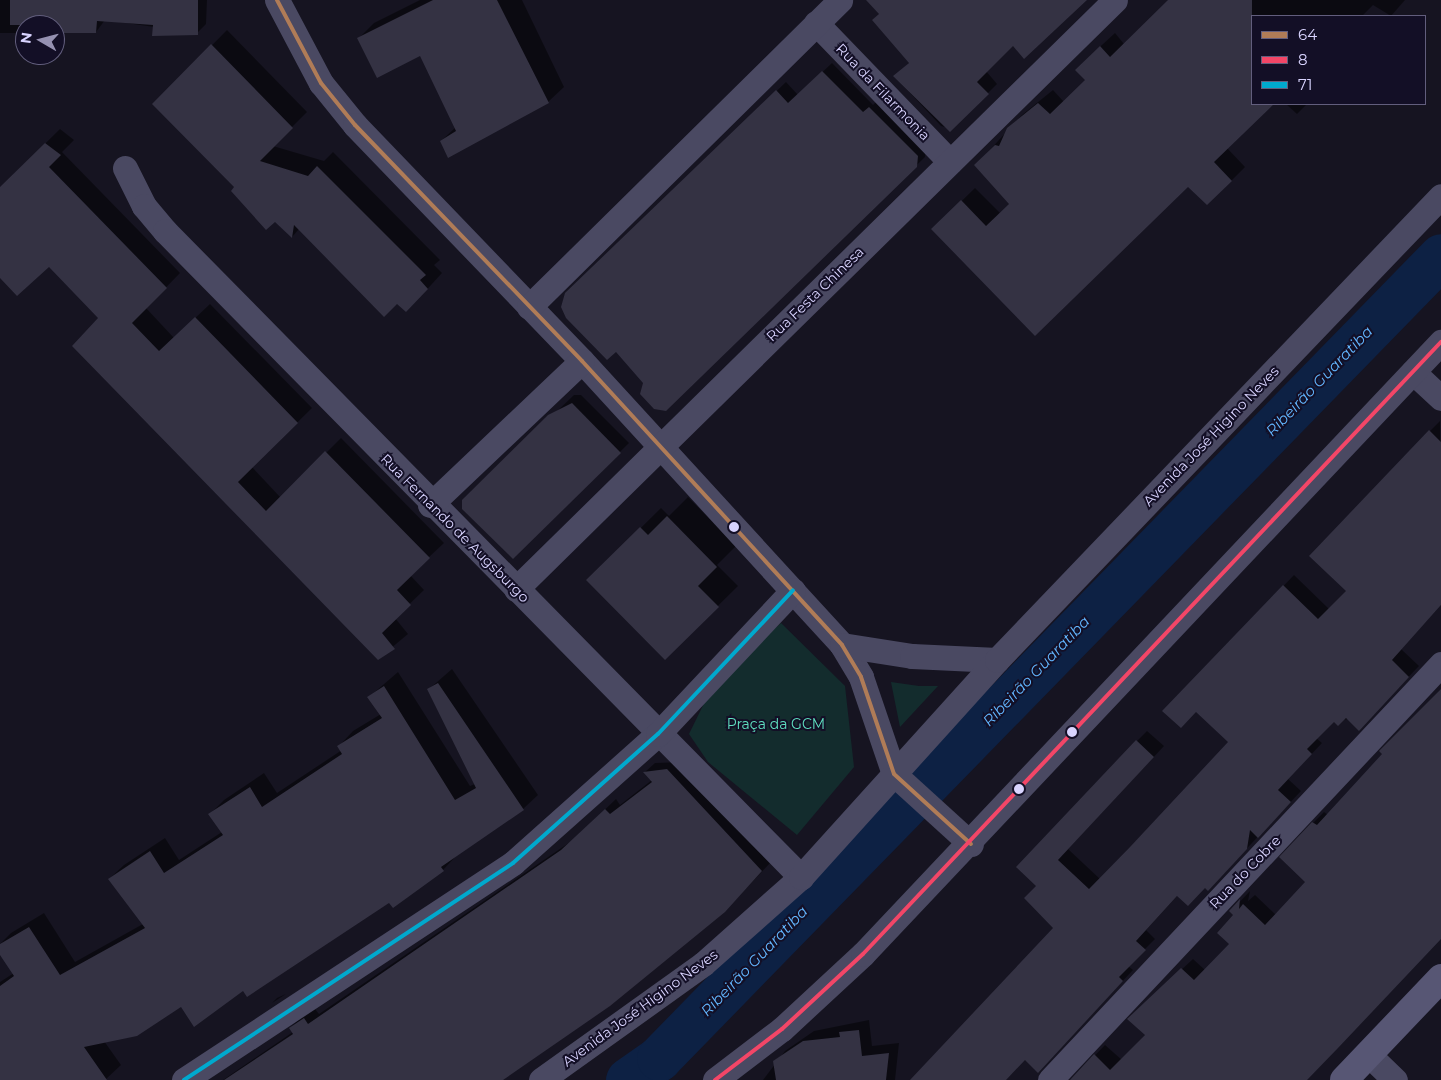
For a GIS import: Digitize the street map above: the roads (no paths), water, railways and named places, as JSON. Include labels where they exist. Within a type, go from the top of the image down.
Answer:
[{"type":"street","points":[[277,0],[321,84],[355,125],[582,361],[842,645],[862,677],[894,774],[971,844]]},
{"type":"street","points":[[529,307],[840,0]]},
{"type":"street","name":"Rua Festa Chinesa","points":[[516,589],[1115,0]]},
{"type":"street","name":"Rua da Filarmonia","points":[[816,23],[950,162]]},
{"type":"street","name":"Rua Fernando de Augsburgo","points":[[124,168],[144,206],[165,231],[430,504],[801,877]]},
{"type":"street","name":"Avenida José Higino Neves","points":[[541,1080],[703,964],[801,877],[997,660],[1441,196]]},
{"type":"street","points":[[715,1080],[782,1029],[848,968],[971,844],[1441,342]]},
{"type":"street","points":[[430,504],[582,361]]},
{"type":"street","points":[[1413,372],[1441,398]]},
{"type":"street","points":[[184,1080],[513,863],[658,734],[793,590]]},
{"type":"street","points":[[842,645],[912,656],[997,660]]},
{"type":"street","name":"Rua do Cobre","points":[[1050,1080],[1441,664]]},
{"type":"street","points":[[1344,1080],[1441,978]]},
{"type":"street","points":[[1369,1055],[1395,1080]]},
{"type":"waterway","name":"Ribeirão Guaratiba","points":[[628,1080],[659,1058],[1441,256]]},
{"type":"park label","name":"Praça da GCM","points":[[776,724]]}]
